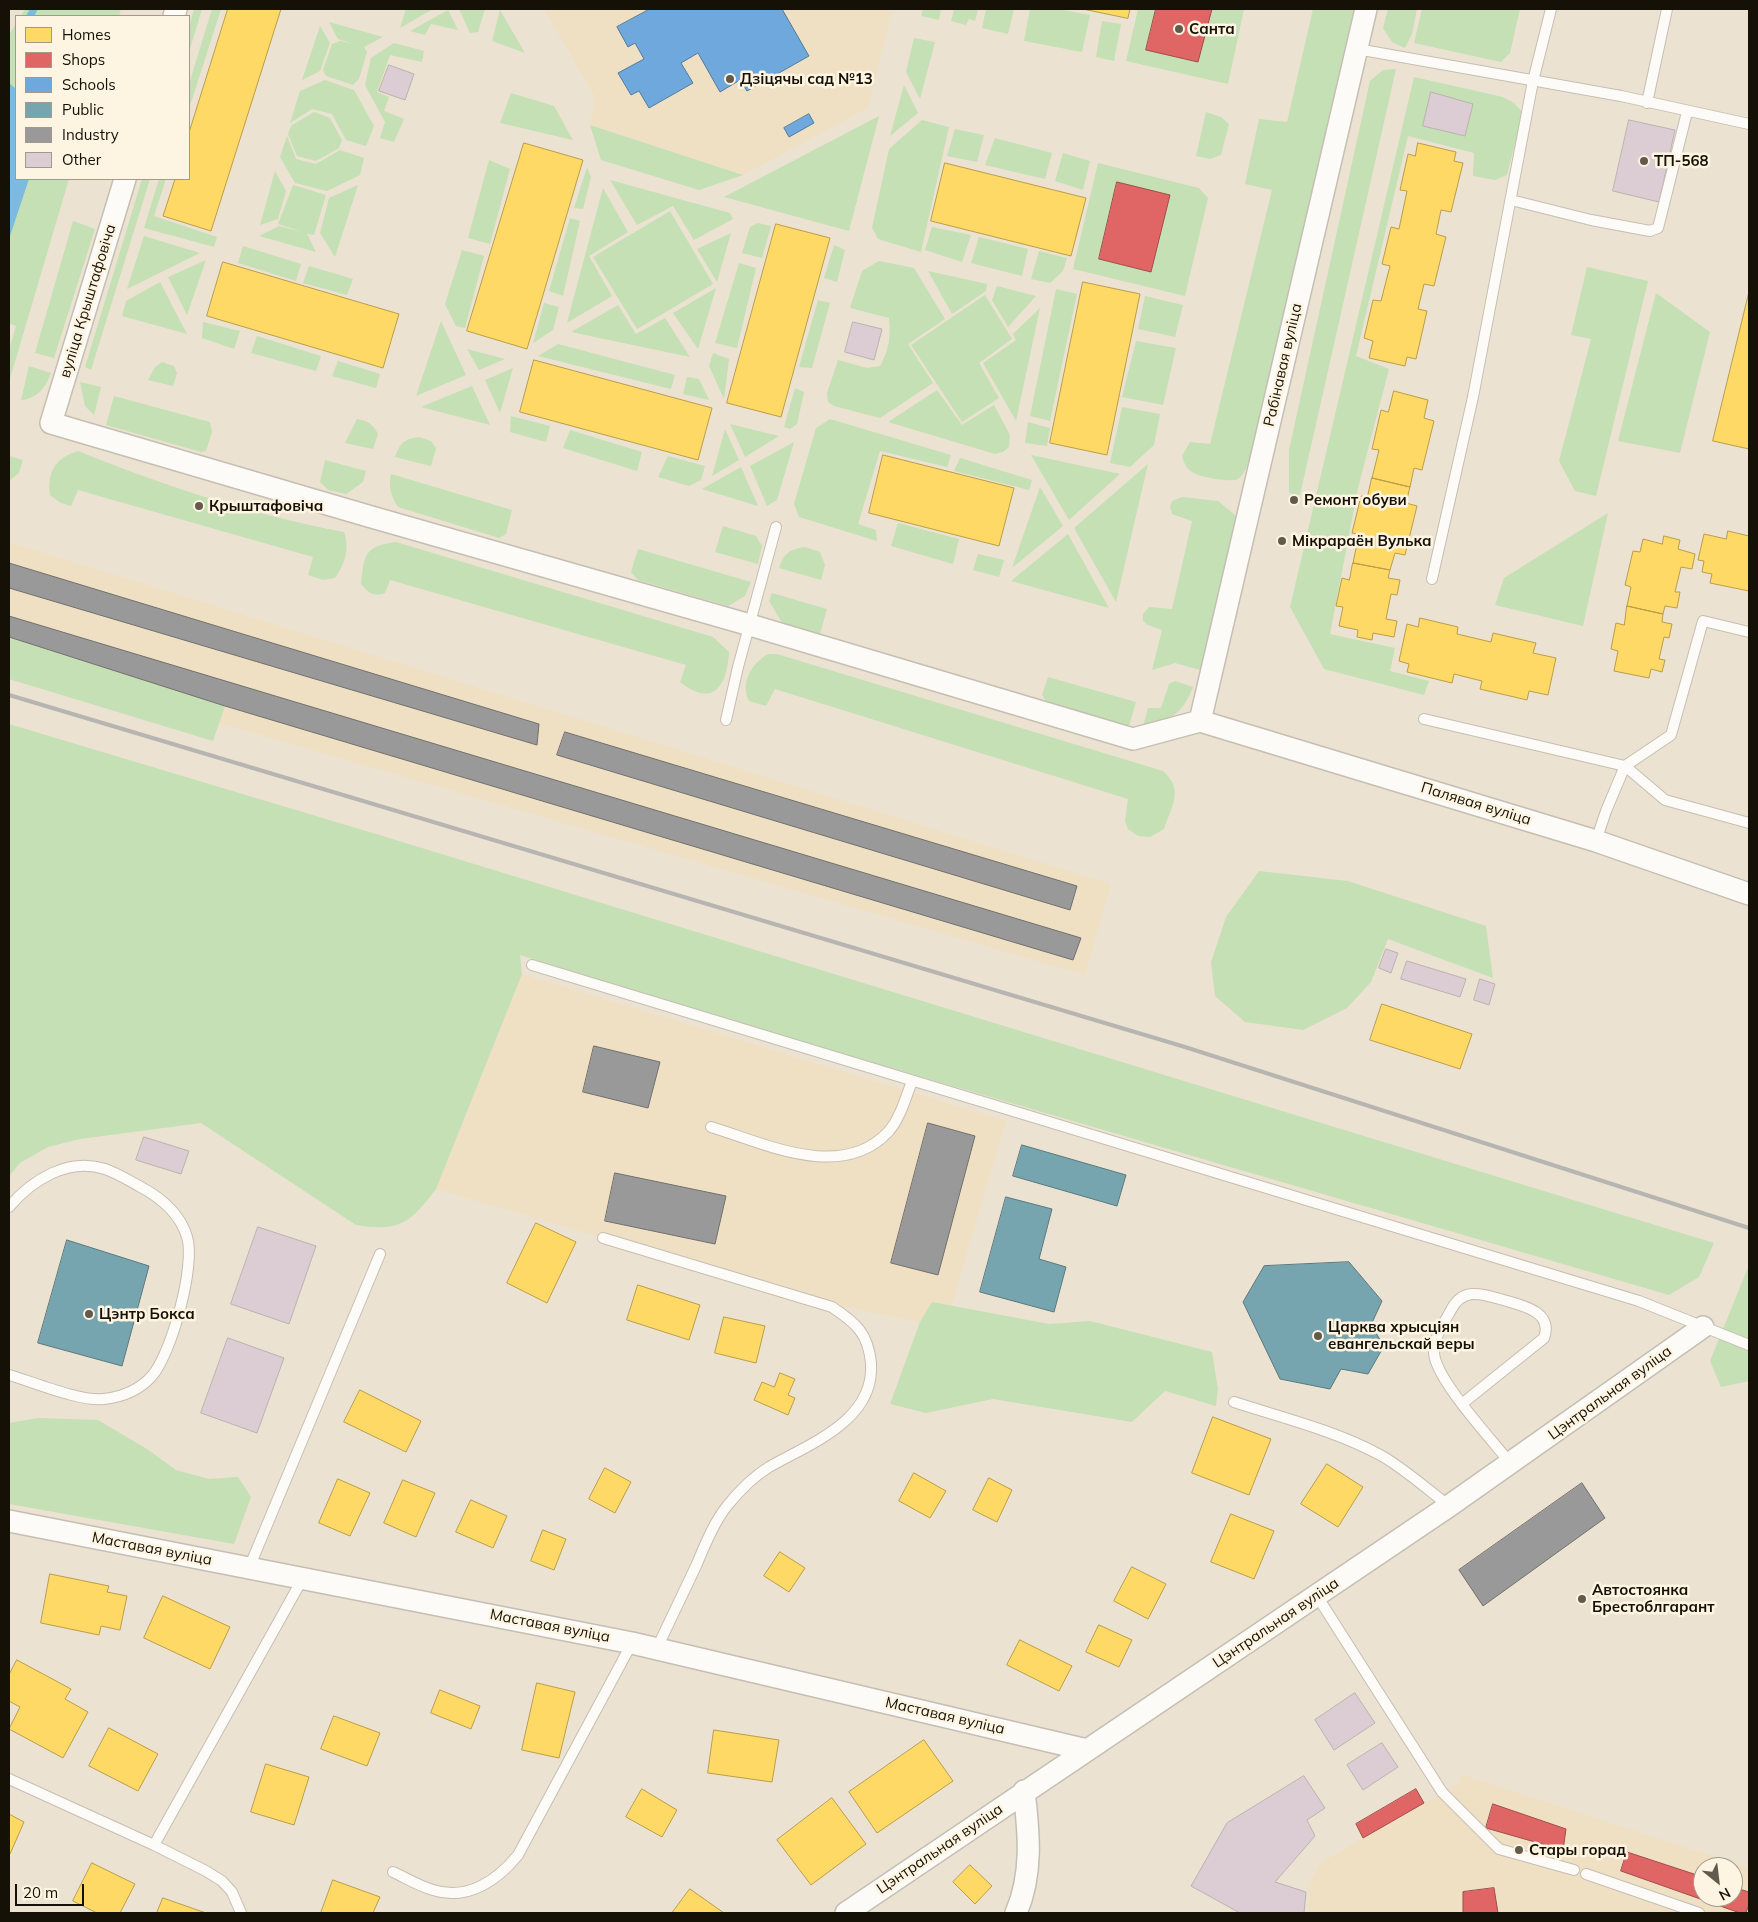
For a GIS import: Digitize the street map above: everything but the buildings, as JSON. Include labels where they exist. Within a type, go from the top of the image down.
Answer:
[{"type":"street","name":"Рабінавая вуліца","points":[[1200,721],[1366,9]]},
{"type":"street","name":"вуліца Крыштафовіча","points":[[125,180],[51,423],[750,625]]},
{"type":"street","points":[[750,625],[1133,739],[1200,721]]},
{"type":"street","name":"Палявая вуліца","points":[[1200,721],[1596,841],[1749,894]]},
{"type":"street","name":"Цэнтральная вуліца","points":[[846,1913],[1024,1791],[1512,1464],[1703,1327]]},
{"type":"street","name":"Маставая вуліца","points":[[9,1521],[657,1648],[1087,1750]]},
{"type":"street","points":[[1016,1913],[1022,1898],[1029,1855],[1024,1791]]},
{"type":"lane","points":[[1432,579],[1473,397],[1533,81],[1551,9]]},
{"type":"lane","points":[[1647,103],[1667,9]]},
{"type":"lane","points":[[1357,48],[1749,124]]},
{"type":"lane","points":[[1515,202],[1591,220],[1650,231],[1658,228],[1686,112]]},
{"type":"lane","points":[[726,720],[776,527]]},
{"type":"lane","points":[[1596,841],[1625,766],[1671,735],[1703,620],[1749,632]]},
{"type":"lane","points":[[1424,719],[1625,766],[1665,800],[1749,823]]},
{"type":"lane","points":[[532,965],[1639,1301],[1749,1345]]},
{"type":"lane","points":[[711,1127],[795,1153],[822,1158],[848,1155],[870,1146],[888,1132],[898,1115],[912,1081]]},
{"type":"lane","points":[[9,1207],[30,1186],[54,1172],[66,1168],[93,1166],[118,1174],[152,1193],[164,1203],[182,1225],[190,1251],[189,1266],[170,1345],[162,1363],[150,1378],[137,1389],[120,1396],[102,1400],[86,1399],[9,1375]]},
{"type":"lane","points":[[603,1238],[832,1306],[852,1320],[862,1331],[869,1346],[871,1367],[866,1390],[857,1409],[826,1436],[767,1468],[746,1484],[728,1505],[714,1525],[657,1648]]},
{"type":"lane","points":[[249,1568],[380,1254]]},
{"type":"lane","points":[[1463,1403],[1544,1338],[1546,1325],[1540,1314],[1528,1308],[1477,1293],[1470,1293],[1457,1300],[1439,1331],[1434,1350],[1438,1368],[1463,1403],[1512,1464]]},
{"type":"lane","points":[[1234,1402],[1332,1435],[1381,1455],[1400,1467],[1449,1506]]},
{"type":"lane","points":[[154,1845],[303,1578]]},
{"type":"lane","points":[[1317,1596],[1442,1792],[1500,1849],[1574,1870]]},
{"type":"lane","points":[[393,1872],[433,1890],[452,1893],[472,1890],[491,1882],[507,1870],[518,1856],[632,1643]]},
{"type":"lane","points":[[9,1779],[154,1845],[222,1881],[232,1892],[240,1913]]},
{"type":"lane","points":[[1586,1874],[1699,1913]]},
{"type":"shaded area","name":"Дзіцячы сад №13","points":[[544,9],[893,9],[868,108],[743,175],[590,125],[595,97]]},
{"type":"shaded area","points":[[9,542],[1111,884],[1085,975],[219,723],[225,706],[9,642]]},
{"type":"shaded area","points":[[522,974],[1006,1121],[945,1328],[810,1299],[436,1189]]},
{"type":"shaded area","name":"Стары горад","points":[[1460,1774],[1715,1857],[1693,1857],[1693,1907],[1743,1907],[1743,1866],[1749,1868],[1749,1913],[1308,1913],[1309,1885],[1320,1863],[1460,1783]]},
{"type":"green space","points":[[25,9],[121,9],[119,15],[22,15]]},
{"type":"green space","points":[[194,9],[202,9],[190,49],[190,23]]},
{"type":"green space","points":[[212,9],[221,9],[190,106],[190,81]]},
{"type":"green space","points":[[406,9],[433,9],[400,28]]},
{"type":"green space","points":[[459,9],[485,9],[478,32],[470,33]]},
{"type":"green space","points":[[923,9],[941,9],[939,20],[921,16]]},
{"type":"green space","points":[[954,9],[978,9],[975,21],[969,19],[966,25],[951,21]]},
{"type":"green space","points":[[986,9],[1014,9],[1008,34],[982,28]]},
{"type":"green space","points":[[1030,9],[1058,9],[1090,15],[1082,52],[1024,41]]},
{"type":"green space","points":[[1138,9],[1244,9],[1228,84],[1126,61]]},
{"type":"green space","points":[[1313,9],[1354,9],[1250,458],[1244,472],[1238,479],[1222,480],[1196,474],[1186,465],[1182,456],[1190,442],[1210,444],[1272,190],[1245,184],[1259,119],[1287,122]]},
{"type":"green space","points":[[1388,9],[1417,9],[1412,34],[1405,48],[1392,42],[1383,28]]},
{"type":"green space","points":[[1422,9],[1520,9],[1510,53],[1501,62],[1414,43]]},
{"type":"green space","points":[[448,10],[458,30],[431,24],[425,35],[410,31]]},
{"type":"green space","points":[[500,10],[525,53],[492,41]]},
{"type":"green space","points":[[1102,21],[1121,24],[1114,61],[1096,57]]},
{"type":"green space","points":[[329,22],[383,37],[364,47],[367,52],[359,79],[353,85],[326,76],[323,70],[332,44],[340,41],[353,44],[338,39]]},
{"type":"green space","points":[[15,25],[15,180],[69,180],[9,382],[9,350],[16,326],[9,323],[9,35]]},
{"type":"green space","points":[[320,26],[330,43],[320,71],[302,80]]},
{"type":"green space","points":[[914,38],[935,42],[920,99],[906,72]]},
{"type":"green space","points":[[394,43],[424,51],[422,62],[390,55],[377,92],[389,97],[384,111],[404,119],[394,142],[380,138],[385,122],[365,85],[371,58]]},
{"type":"green space","points":[[1396,69],[1300,495],[1289,493],[1289,450],[1370,81],[1383,70]]},
{"type":"green space","points":[[1414,77],[1503,97],[1514,103],[1523,113],[1507,175],[1495,180],[1473,176],[1474,153],[1408,136],[1356,356],[1389,369],[1358,488],[1330,634],[1395,648],[1390,671],[1429,681],[1424,695],[1324,669],[1290,607]]},
{"type":"green space","points":[[325,80],[354,90],[374,126],[366,146],[346,140],[332,114],[312,109],[290,123],[300,91]]},
{"type":"green space","points":[[904,85],[918,113],[890,136]]},
{"type":"green space","points":[[511,93],[554,106],[573,140],[500,123]]},
{"type":"green space","points":[[314,112],[330,118],[342,140],[339,148],[316,161],[297,156],[288,134],[291,126]]},
{"type":"green space","points":[[1206,112],[1221,117],[1229,124],[1221,155],[1210,159],[1196,156]]},
{"type":"green space","points":[[879,116],[849,231],[724,197]]},
{"type":"green space","points":[[922,120],[949,127],[921,252],[878,239],[872,228],[889,149]]},
{"type":"green space","points":[[590,125],[743,175],[699,190],[601,160]]},
{"type":"green space","points":[[955,129],[984,135],[977,162],[947,156]]},
{"type":"green space","points":[[287,136],[296,159],[316,164],[340,150],[364,158],[360,175],[327,191],[295,183],[280,157]]},
{"type":"green space","points":[[995,138],[1052,153],[1045,179],[985,165]]},
{"type":"green space","points":[[1063,153],[1090,161],[1083,190],[1055,181]]},
{"type":"green space","points":[[489,160],[510,169],[490,244],[468,238]]},
{"type":"green space","points":[[1098,163],[1199,188],[1208,198],[1185,296],[1073,269]]},
{"type":"green space","points":[[587,167],[591,177],[583,209],[574,208]]},
{"type":"green space","points":[[275,171],[286,191],[278,219],[260,225]]},
{"type":"green space","points":[[142,180],[150,180],[91,370],[85,367]]},
{"type":"green space","points":[[159,180],[166,180],[154,216],[217,237],[214,247],[144,228]]},
{"type":"green space","points":[[610,180],[730,213],[733,219],[694,240],[673,206],[637,225]]},
{"type":"green space","points":[[293,185],[326,195],[314,235],[307,234],[316,252],[259,236],[279,226],[303,232],[278,224]]},
{"type":"green space","points":[[358,185],[335,257],[320,233],[329,198]]},
{"type":"green space","points":[[603,188],[628,232],[589,256],[612,296],[567,323]]},
{"type":"green space","points":[[670,211],[713,284],[637,329],[593,257]]},
{"type":"green space","points":[[570,218],[580,221],[563,296],[549,291]]},
{"type":"green space","points":[[73,221],[95,229],[54,358],[35,353]]},
{"type":"green space","points":[[758,223],[771,226],[762,258],[742,253],[750,227]]},
{"type":"green space","points":[[932,227],[971,235],[962,262],[925,250]]},
{"type":"green space","points":[[731,233],[717,282],[697,249]]},
{"type":"green space","points":[[144,236],[200,253],[127,289]]},
{"type":"green space","points":[[979,237],[1028,249],[1022,276],[971,263]]},
{"type":"green space","points":[[834,245],[845,250],[837,282],[824,278]]},
{"type":"green space","points":[[243,246],[301,264],[296,281],[238,263]]},
{"type":"green space","points":[[462,250],[484,256],[465,328],[456,326],[445,304]]},
{"type":"green space","points":[[1039,251],[1067,258],[1063,271],[1050,283],[1031,279]]},
{"type":"green space","points":[[206,260],[187,315],[168,277]]},
{"type":"green space","points":[[879,261],[914,268],[945,319],[908,344],[933,383],[880,418],[834,406],[828,402],[827,393],[838,360],[867,368],[880,366],[887,349],[890,331],[889,318],[850,308],[862,271]]},
{"type":"green space","points":[[739,263],[756,268],[737,348],[715,343]]},
{"type":"green space","points":[[309,266],[353,279],[347,295],[303,283]]},
{"type":"green space","points":[[1587,267],[1648,281],[1596,496],[1575,491],[1559,461],[1591,339],[1571,335]]},
{"type":"green space","points":[[928,271],[987,284],[986,291],[952,314]]},
{"type":"green space","points":[[160,282],[187,334],[122,316],[126,301]]},
{"type":"green space","points":[[997,286],[1036,296],[1008,327],[992,300]]},
{"type":"green space","points":[[716,288],[698,349],[673,313]]},
{"type":"green space","points":[[1056,289],[1077,294],[1050,421],[1030,416]]},
{"type":"green space","points":[[1656,293],[1710,332],[1680,453],[1618,441]]},
{"type":"green space","points":[[985,295],[1012,339],[979,363],[999,398],[962,422],[911,345]]},
{"type":"green space","points":[[1145,296],[1183,305],[1175,337],[1138,329]]},
{"type":"green space","points":[[818,300],[830,303],[812,368],[799,367]]},
{"type":"green space","points":[[544,303],[559,307],[553,330],[533,343]]},
{"type":"green space","points":[[618,305],[636,334],[665,318],[690,357],[571,332]]},
{"type":"green space","points":[[1040,308],[1016,421],[983,363],[1016,340],[1013,334]]},
{"type":"green space","points":[[441,321],[466,375],[416,396]]},
{"type":"green space","points":[[203,322],[240,331],[234,349],[202,338]]},
{"type":"green space","points":[[257,336],[321,356],[316,371],[251,353]]},
{"type":"green space","points":[[1136,341],[1176,348],[1163,405],[1122,397]]},
{"type":"green space","points":[[558,344],[675,375],[671,389],[538,356]]},
{"type":"green space","points":[[467,349],[505,359],[479,370]]},
{"type":"green space","points":[[713,353],[729,359],[724,399],[709,366]]},
{"type":"green space","points":[[338,361],[380,374],[376,388],[332,376]]},
{"type":"green space","points":[[162,362],[174,366],[177,373],[173,386],[148,380],[155,367]]},
{"type":"green space","points":[[29,366],[51,373],[46,383],[36,395],[21,400]]},
{"type":"green space","points":[[513,368],[500,413],[485,380]]},
{"type":"green space","points":[[687,377],[699,379],[709,400],[683,394]]},
{"type":"green space","points":[[80,382],[101,387],[94,415],[85,406]]},
{"type":"green space","points":[[472,386],[490,425],[421,407]]},
{"type":"green space","points":[[795,388],[804,392],[797,424],[790,429],[784,427]]},
{"type":"green space","points":[[937,390],[962,425],[994,405],[1010,435],[1009,447],[1003,452],[995,454],[888,422]]},
{"type":"green space","points":[[114,396],[210,422],[212,432],[206,451],[201,452],[106,425]]},
{"type":"green space","points":[[1122,407],[1160,414],[1154,445],[1130,467],[1110,463]]},
{"type":"green space","points":[[511,416],[550,426],[546,442],[510,432]]},
{"type":"green space","points":[[357,419],[370,423],[378,434],[373,449],[345,443]]},
{"type":"green space","points":[[830,419],[951,455],[947,467],[880,451],[858,524],[876,530],[877,541],[799,517],[794,504],[816,428]]},
{"type":"green space","points":[[1028,422],[1050,428],[1047,446],[1025,443]]},
{"type":"green space","points":[[730,424],[779,436],[745,457]]},
{"type":"green space","points":[[725,429],[739,460],[712,476]]},
{"type":"green space","points":[[570,430],[642,452],[637,471],[563,448]]},
{"type":"green space","points":[[419,437],[431,441],[436,448],[431,466],[395,457],[403,442]]},
{"type":"green space","points":[[794,442],[777,500],[767,506],[750,466]]},
{"type":"green space","points":[[78,451],[176,488],[276,517],[344,532],[347,544],[346,556],[335,578],[323,580],[308,575],[313,557],[78,490],[71,506],[61,503],[50,495],[51,473],[58,462]]},
{"type":"green space","points":[[1031,455],[1120,474],[1069,520]]},
{"type":"green space","points":[[9,456],[23,460],[19,473],[9,481]]},
{"type":"green space","points":[[668,456],[705,466],[701,480],[689,486],[658,477]]},
{"type":"green space","points":[[960,458],[1032,480],[1029,490],[954,471]]},
{"type":"green space","points":[[325,460],[366,471],[363,482],[346,494],[328,490],[320,482]]},
{"type":"green space","points":[[1148,464],[1116,602],[1074,528]]},
{"type":"green space","points":[[741,467],[758,506],[702,489]]},
{"type":"green space","points":[[391,474],[512,510],[506,534],[499,538],[398,507],[391,491]]},
{"type":"green space","points":[[1040,487],[1063,526],[1012,568]]},
{"type":"green space","points":[[1182,497],[1218,501],[1235,515],[1236,524],[1200,670],[1175,663],[1152,670],[1162,630],[1143,621],[1143,614],[1149,607],[1172,609],[1192,521],[1172,514],[1170,507],[1172,501]]},
{"type":"green space","points":[[1608,513],[1583,626],[1495,605],[1504,578]]},
{"type":"green space","points":[[898,523],[959,539],[953,564],[891,546]]},
{"type":"green space","points":[[723,526],[756,536],[762,546],[758,564],[715,552]]},
{"type":"green space","points":[[1068,534],[1109,608],[1011,581]]},
{"type":"green space","points":[[396,542],[713,637],[729,652],[725,675],[716,690],[709,693],[701,693],[691,690],[680,682],[686,665],[390,580],[385,593],[377,595],[366,590],[361,584],[363,565],[368,553],[378,546]]},
{"type":"green space","points":[[805,547],[820,552],[825,565],[821,580],[779,568],[788,553]]},
{"type":"green space","points":[[638,549],[751,582],[745,596],[728,606],[638,580],[631,572]]},
{"type":"green space","points":[[978,554],[1004,560],[999,577],[973,570]]},
{"type":"green space","points":[[772,593],[827,609],[820,634],[782,623],[769,601]]},
{"type":"green space","points":[[9,637],[225,706],[213,741],[9,679]]},
{"type":"green space","points":[[768,654],[777,654],[1163,771],[1169,778],[1175,791],[1173,805],[1164,829],[1150,837],[1138,836],[1128,829],[1125,821],[1128,799],[775,689],[766,706],[749,701],[746,687],[749,674],[757,663]]},
{"type":"green space","points":[[1048,677],[1136,702],[1129,726],[1047,703],[1042,695]]},
{"type":"green space","points":[[1175,681],[1193,687],[1189,697],[1174,715],[1142,730],[1148,708],[1161,708],[1169,684]]},
{"type":"green space","points":[[9,724],[376,834],[1714,1243],[1699,1277],[1669,1295],[754,1028],[520,955],[522,974],[436,1189],[419,1210],[411,1217],[394,1226],[371,1227],[356,1225],[201,1123],[80,1139],[48,1147],[20,1163],[9,1176]]},
{"type":"green space","points":[[1259,871],[1348,881],[1486,926],[1493,978],[1388,939],[1371,982],[1347,1008],[1303,1030],[1245,1022],[1215,996],[1211,962],[1226,917]]},
{"type":"green space","points":[[1749,1265],[1749,1381],[1721,1387],[1710,1361]]},
{"type":"green space","points":[[932,1302],[1049,1324],[1090,1321],[1212,1352],[1218,1389],[1216,1406],[1165,1391],[1132,1422],[993,1399],[926,1413],[890,1404],[920,1322]]},
{"type":"green space","points":[[38,1418],[98,1420],[147,1449],[176,1470],[209,1479],[238,1477],[251,1497],[234,1544],[9,1504],[9,1423]]},
{"type":"water","points":[[9,83],[15,88],[15,180],[29,180],[9,239]]},
{"type":"waterway","points":[[31,15],[34,9]]},
{"type":"railway","points":[[9,695],[1185,1047],[1749,1228]]},
{"type":"place","name":"Санта","points":[[1179,29]]},
{"type":"place","name":"Дзіцячы сад №13","points":[[730,79]]},
{"type":"place","name":"ТП-568","points":[[1644,161]]},
{"type":"place","name":"Ремонт обуви","points":[[1294,500]]},
{"type":"place","name":"Крыштафовіча","points":[[199,506]]},
{"type":"place","name":"Мікрараён Вулька","points":[[1282,541]]},
{"type":"place","name":"Цэнтр Бокса","points":[[89,1314]]},
{"type":"place","name":"Царква хрысціян евангельскай веры","points":[[1318,1336]]},
{"type":"place","name":"Автостоянка Брестоблгарант","points":[[1582,1599]]},
{"type":"place","name":"Стары горад","points":[[1519,1850]]}]
